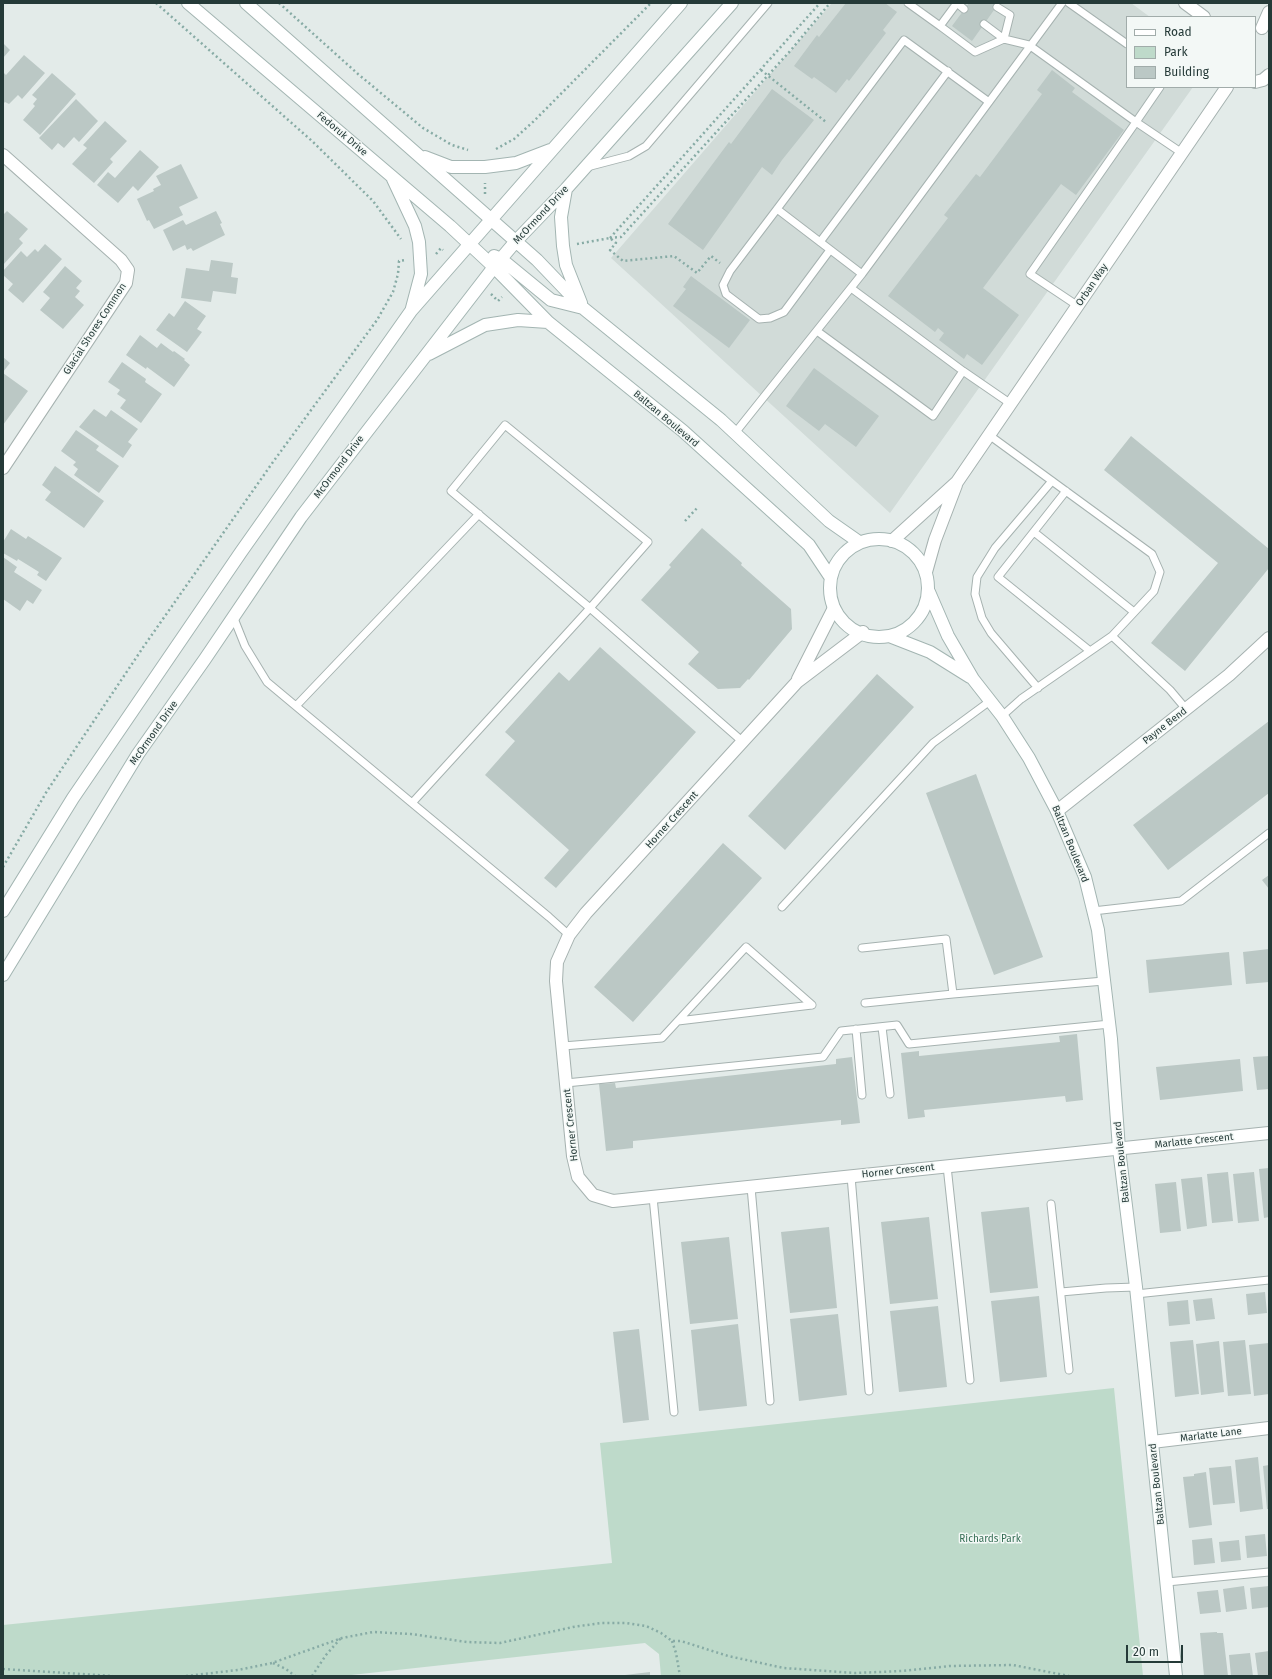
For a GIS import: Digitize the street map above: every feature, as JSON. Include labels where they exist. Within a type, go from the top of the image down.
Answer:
[{"type":"street","name":"Fedoruk Drive","points":[[188,3],[391,174],[470,244],[497,263]]},
{"type":"street","points":[[246,3],[492,219],[537,260],[583,308],[651,362],[735,433],[829,521],[859,542]]},
{"type":"street","points":[[3,911],[77,791],[241,552],[411,311],[681,3]]},
{"type":"street","name":"McOrmond Drive","points":[[3,975],[138,754],[205,659],[301,517],[497,263],[585,168],[732,3]]},
{"type":"street","points":[[1185,3],[1203,16]]},
{"type":"street","points":[[1262,29],[1269,12]]},
{"type":"street","points":[[1256,82],[1263,80],[1269,75]]},
{"type":"street","name":"Orban Way","points":[[926,572],[935,540],[957,482],[1226,88]]},
{"type":"street","points":[[417,154],[451,167],[468,168],[500,166],[551,150]]},
{"type":"street","name":"Glacial Shores Common","points":[[3,155],[121,260],[128,270],[126,283],[3,468]]},
{"type":"street","points":[[391,174],[415,226],[419,242],[421,274],[411,311]]},
{"type":"street","points":[[566,189],[561,217],[563,246],[566,265],[583,308]]},
{"type":"street","points":[[497,263],[551,300],[583,308]]},
{"type":"street","name":"Baltzan Boulevard","points":[[497,263],[548,322],[683,431],[804,540],[831,578]]},
{"type":"street","points":[[426,356],[485,325],[518,320],[548,322]]},
{"type":"street","name":"Orban Way","points":[[892,541],[957,482]]},
{"type":"street","points":[[879,538],[899,542],[916,554],[926,572],[929,592],[925,608],[916,621],[904,631],[888,636],[872,636],[842,620],[834,608],[830,593],[831,578],[836,563],[846,551],[859,542],[879,538]]},
{"type":"street","name":"Baltzan Boulevard","points":[[929,592],[948,636],[973,679],[1002,716],[1029,758],[1057,811],[1085,877],[1098,930],[1110,1024],[1119,1149],[1136,1290],[1176,1676]]},
{"type":"street","name":"Horner Crescent","points":[[797,682],[834,608]]},
{"type":"street","name":"Horner Crescent","points":[[863,632],[797,682],[569,935],[557,962],[556,981],[573,1156],[578,1177],[593,1195],[613,1201],[1119,1149]]},
{"type":"street","name":"Baltzan Boulevard","points":[[888,636],[930,652],[973,679]]},
{"type":"street","name":"Payne Bend","points":[[1057,811],[1229,675],[1269,638]]},
{"type":"street","name":"Marlatte Crescent","points":[[1119,1149],[1269,1133]]},
{"type":"street","name":"Marlatte Lane","points":[[1152,1442],[1269,1428]]},
{"type":"lane","points":[[585,168],[629,156],[646,146],[768,3]]},
{"type":"lane","points":[[908,3],[976,52],[1004,39]]},
{"type":"lane","points":[[940,26],[957,3],[964,9]]},
{"type":"lane","points":[[735,433],[862,274],[989,102],[1029,45],[1062,3]]},
{"type":"lane","points":[[1070,3],[1126,43]]},
{"type":"lane","points":[[997,7],[1010,15],[1004,39]]},
{"type":"lane","points":[[984,24],[1004,39],[1029,45],[1136,122],[1182,153]]},
{"type":"lane","points":[[830,250],[784,312],[770,318],[759,319],[726,294],[723,285],[730,271],[904,40],[989,102]]},
{"type":"lane","points":[[820,242],[948,71]]},
{"type":"lane","points":[[1078,306],[1030,274],[1159,88]]},
{"type":"lane","points":[[777,209],[862,274]]},
{"type":"lane","points":[[851,288],[1010,404]]},
{"type":"lane","points":[[817,331],[933,416],[964,370]]},
{"type":"lane","points":[[412,802],[590,608],[648,542],[505,425],[451,491],[590,608],[743,742]]},
{"type":"lane","points":[[989,435],[1152,554],[1160,572],[1154,591],[1112,636],[1021,700],[1002,716]]},
{"type":"lane","points":[[1038,688],[991,633],[982,618],[975,594],[977,577],[995,548],[1052,481]]},
{"type":"lane","points":[[1066,491],[998,577],[1090,651]]},
{"type":"lane","points":[[296,706],[479,514]]},
{"type":"lane","points":[[1034,532],[1134,612]]},
{"type":"lane","points":[[233,616],[245,646],[267,682],[569,935]]},
{"type":"lane","points":[[1112,636],[1170,690],[1186,710]]},
{"type":"lane","points":[[782,907],[932,743],[990,701]]},
{"type":"lane","points":[[1093,911],[1181,901],[1269,833]]},
{"type":"lane","points":[[862,948],[946,939],[953,994]]},
{"type":"lane","points":[[562,1046],[662,1038],[746,947],[812,1005],[678,1021]]},
{"type":"lane","points":[[865,1003],[1104,981]]},
{"type":"lane","points":[[566,1083],[823,1057],[842,1030],[897,1025],[909,1044],[1110,1024]]},
{"type":"lane","points":[[882,1027],[890,1094]]},
{"type":"lane","points":[[856,1029],[862,1095]]},
{"type":"lane","points":[[947,1166],[970,1380]]},
{"type":"lane","points":[[852,1176],[869,1391]]},
{"type":"lane","points":[[751,1187],[770,1401]]},
{"type":"lane","points":[[653,1197],[674,1412]]},
{"type":"lane","points":[[1051,1204],[1068,1370]]},
{"type":"lane","points":[[1061,1292],[1106,1288],[1136,1290],[1269,1280]]},
{"type":"lane","points":[[1167,1582],[1269,1572]]},
{"type":"path","points":[[156,3],[312,142],[373,201],[402,240]]},
{"type":"path","points":[[279,3],[358,74],[423,128],[452,145],[470,151]]},
{"type":"path","points":[[491,151],[514,139],[534,121],[651,3]]},
{"type":"path","points":[[610,238],[820,3]]},
{"type":"path","points":[[563,246],[621,237],[791,50],[830,3]]},
{"type":"path","points":[[761,70],[836,130]]},
{"type":"path","points":[[610,238],[616,242],[610,250],[623,261],[674,256],[697,273],[711,256],[730,271]]},
{"type":"path","points":[[3,866],[47,791],[144,646],[273,462],[376,320],[393,292],[398,274],[399,261],[406,260],[405,254]]},
{"type":"path","points":[[685,521],[698,507]]},
{"type":"path","points":[[186,1676],[238,1670],[272,1663],[342,1638],[373,1632],[411,1634],[467,1642],[500,1643],[573,1627],[601,1623],[626,1623],[646,1626],[661,1633],[672,1641],[676,1653],[680,1676]]},
{"type":"path","points":[[312,1676],[326,1655],[342,1638]]},
{"type":"path","points":[[672,1641],[681,1641],[728,1656],[784,1668],[855,1673],[902,1671],[950,1666],[1013,1665],[1069,1676]]},
{"type":"path","points":[[272,1663],[286,1669],[295,1676]]},
{"type":"path","points":[[3,1669],[112,1676]]},
{"type":"shaded area","points":[[832,3],[1131,3],[1149,16],[1126,16],[1126,88],[1192,88],[890,513],[611,258]]},
{"type":"green space","name":"Richards Park","points":[[1114,1388],[1143,1676],[661,1676],[659,1654],[645,1643],[342,1676],[3,1676],[3,1625],[612,1563],[600,1443]]},
{"type":"building","points":[[846,3],[885,3],[897,12],[883,30],[886,33],[849,81],[847,79],[836,93],[814,77],[812,79],[794,66],[817,35],[819,37]]},
{"type":"building","points":[[969,3],[999,3],[972,41],[952,26]]},
{"type":"building","points":[[3,43],[10,50],[3,58]]},
{"type":"building","points":[[24,55],[45,73],[22,99],[18,95],[9,104],[5,102],[3,104],[3,72],[6,75]]},
{"type":"building","points":[[1052,70],[1075,88],[1072,92],[1124,130],[1076,195],[1061,184],[983,288],[1019,315],[982,365],[967,354],[964,359],[939,340],[944,333],[938,328],[935,332],[888,296],[948,218],[944,215],[976,174],[980,177],[1042,94],[1037,90]]},
{"type":"building","points":[[52,73],[76,94],[40,135],[23,120],[35,106],[33,104],[37,99],[32,95]]},
{"type":"building","points":[[772,89],[814,120],[772,175],[762,167],[703,250],[668,224],[729,142],[731,144]]},
{"type":"building","points":[[76,99],[98,121],[79,142],[74,137],[64,148],[58,143],[52,150],[39,138]]},
{"type":"building","points":[[105,121],[127,141],[110,159],[113,162],[94,183],[72,164],[87,148],[83,145]]},
{"type":"building","points":[[140,150],[159,167],[138,191],[133,186],[118,203],[97,185],[108,172],[115,178]]},
{"type":"building","points":[[181,164],[198,198],[179,207],[183,215],[154,229],[149,220],[147,221],[137,199],[154,191],[153,189],[161,185],[156,176]]},
{"type":"building","points":[[7,211],[28,229],[19,239],[23,243],[3,265],[3,215]]},
{"type":"building","points":[[216,211],[222,223],[220,224],[225,235],[193,251],[191,248],[187,250],[185,245],[173,251],[163,230],[183,220],[186,225]]},
{"type":"building","points":[[45,244],[62,259],[23,303],[8,290],[13,284],[3,275],[3,271],[21,251],[27,257],[35,249],[38,252]]},
{"type":"building","points":[[211,260],[233,263],[231,277],[238,278],[236,294],[213,291],[211,302],[181,298],[186,268],[209,271]]},
{"type":"building","points":[[65,266],[82,281],[76,288],[80,291],[75,297],[84,305],[63,329],[40,310],[50,298],[43,292]]},
{"type":"building","points":[[691,276],[750,320],[729,348],[673,306],[686,289],[683,287]]},
{"type":"building","points":[[185,301],[206,316],[197,329],[202,332],[187,352],[156,330],[169,313],[174,317]]},
{"type":"building","points":[[140,335],[157,348],[161,343],[185,359],[184,360],[190,365],[174,387],[147,367],[146,369],[126,355]]},
{"type":"building","points":[[3,357],[10,363],[3,372]]},
{"type":"building","points":[[122,362],[146,379],[145,382],[162,394],[141,423],[120,408],[126,400],[117,394],[120,390],[108,382]]},
{"type":"building","points":[[814,368],[879,416],[856,447],[825,424],[819,431],[786,406]]},
{"type":"building","points":[[3,373],[28,391],[3,425]]},
{"type":"building","points":[[94,409],[106,417],[111,410],[138,429],[128,442],[132,445],[123,458],[79,427]]},
{"type":"building","points":[[76,430],[99,446],[96,450],[119,466],[99,493],[74,475],[78,469],[73,465],[76,462],[61,451]]},
{"type":"building","points":[[1131,436],[1269,549],[1269,568],[1185,671],[1151,643],[1218,563],[1104,470]]},
{"type":"building","points":[[55,466],[104,501],[84,528],[45,500],[51,492],[42,485]]},
{"type":"building","points":[[702,528],[791,609],[792,629],[749,680],[748,679],[740,688],[718,689],[688,664],[699,652],[641,600],[671,567],[669,565]]},
{"type":"building","points":[[11,529],[26,539],[28,536],[62,558],[46,581],[37,575],[39,572],[18,559],[17,561],[3,553],[3,542]]},
{"type":"building","points":[[3,557],[17,567],[14,572],[42,590],[33,604],[27,600],[20,611],[3,599]]},
{"type":"building","points":[[600,647],[696,732],[556,888],[544,878],[569,850],[485,775],[515,741],[505,732],[559,672],[569,681]]},
{"type":"building","points":[[877,674],[914,707],[785,850],[748,816]]},
{"type":"building","points":[[1269,721],[1269,793],[1168,870],[1133,825]]},
{"type":"building","points":[[976,774],[1043,957],[994,975],[926,793]]},
{"type":"building","points":[[723,843],[762,878],[633,1022],[594,987]]},
{"type":"building","points":[[1269,875],[1269,889],[1262,880]]},
{"type":"building","points":[[1269,949],[1269,982],[1246,984],[1243,952]]},
{"type":"building","points":[[1229,952],[1232,985],[1149,993],[1146,960]]},
{"type":"building","points":[[1077,1034],[1083,1100],[1066,1102],[1065,1096],[924,1110],[925,1117],[908,1119],[901,1053],[919,1051],[919,1056],[1060,1042],[1059,1036]]},
{"type":"building","points":[[1269,1056],[1269,1089],[1257,1090],[1253,1057]]},
{"type":"building","points":[[852,1057],[860,1123],[841,1125],[841,1120],[633,1141],[633,1148],[606,1151],[599,1084],[615,1083],[616,1088],[836,1064],[836,1059]]},
{"type":"building","points":[[1240,1059],[1243,1091],[1160,1100],[1156,1067]]},
{"type":"building","points":[[1269,1168],[1269,1217],[1264,1218],[1259,1169]]},
{"type":"building","points":[[1228,1172],[1233,1221],[1212,1223],[1207,1174]]},
{"type":"building","points":[[1254,1172],[1259,1221],[1238,1223],[1233,1174]]},
{"type":"building","points":[[1202,1177],[1207,1226],[1187,1229],[1181,1179]]},
{"type":"building","points":[[1176,1182],[1181,1231],[1160,1233],[1155,1184]]},
{"type":"building","points":[[1029,1207],[1038,1288],[990,1293],[981,1212]]},
{"type":"building","points":[[929,1217],[938,1299],[890,1304],[881,1222]]},
{"type":"building","points":[[829,1227],[837,1308],[790,1313],[781,1232]]},
{"type":"building","points":[[729,1237],[738,1319],[690,1324],[681,1242]]},
{"type":"building","points":[[1265,1292],[1267,1313],[1248,1315],[1246,1294]]},
{"type":"building","points":[[1039,1296],[1047,1377],[1000,1382],[991,1301]]},
{"type":"building","points":[[1212,1298],[1215,1319],[1196,1321],[1193,1300]]},
{"type":"building","points":[[1188,1300],[1190,1324],[1169,1326],[1167,1302]]},
{"type":"building","points":[[938,1306],[947,1387],[899,1392],[890,1311]]},
{"type":"building","points":[[838,1314],[847,1395],[799,1401],[790,1319]]},
{"type":"building","points":[[738,1324],[747,1406],[699,1411],[691,1330]]},
{"type":"building","points":[[639,1329],[649,1420],[623,1423],[613,1332]]},
{"type":"building","points":[[1193,1340],[1199,1394],[1175,1397],[1170,1342]]},
{"type":"building","points":[[1245,1340],[1251,1394],[1228,1396],[1223,1342]]},
{"type":"building","points":[[1219,1341],[1224,1392],[1201,1395],[1196,1344]]},
{"type":"building","points":[[1269,1343],[1269,1394],[1254,1396],[1249,1345]]},
{"type":"building","points":[[1258,1457],[1263,1509],[1240,1512],[1235,1460]]},
{"type":"building","points":[[1269,1465],[1269,1509],[1267,1509],[1263,1466]]},
{"type":"building","points":[[1231,1466],[1235,1503],[1213,1505],[1209,1468]]},
{"type":"building","points":[[1206,1472],[1212,1525],[1189,1528],[1183,1477],[1194,1476],[1194,1474]]},
{"type":"building","points":[[1265,1534],[1267,1556],[1247,1558],[1245,1536]]},
{"type":"building","points":[[1212,1538],[1215,1563],[1194,1565],[1192,1540]]},
{"type":"building","points":[[1239,1540],[1241,1560],[1221,1562],[1219,1542]]},
{"type":"building","points":[[1244,1586],[1247,1609],[1226,1612],[1223,1589]]},
{"type":"building","points":[[1269,1586],[1269,1607],[1252,1609],[1250,1588]]},
{"type":"building","points":[[1218,1590],[1221,1612],[1200,1614],[1197,1592]]},
{"type":"building","points":[[1200,1633],[1223,1633],[1228,1676],[1204,1676]]},
{"type":"building","points":[[1269,1651],[1269,1676],[1258,1676],[1255,1653]]},
{"type":"building","points":[[1250,1653],[1253,1676],[1231,1676],[1229,1655]]},
{"type":"building","points":[[650,1672],[650,1676],[625,1676],[625,1675]]}]
